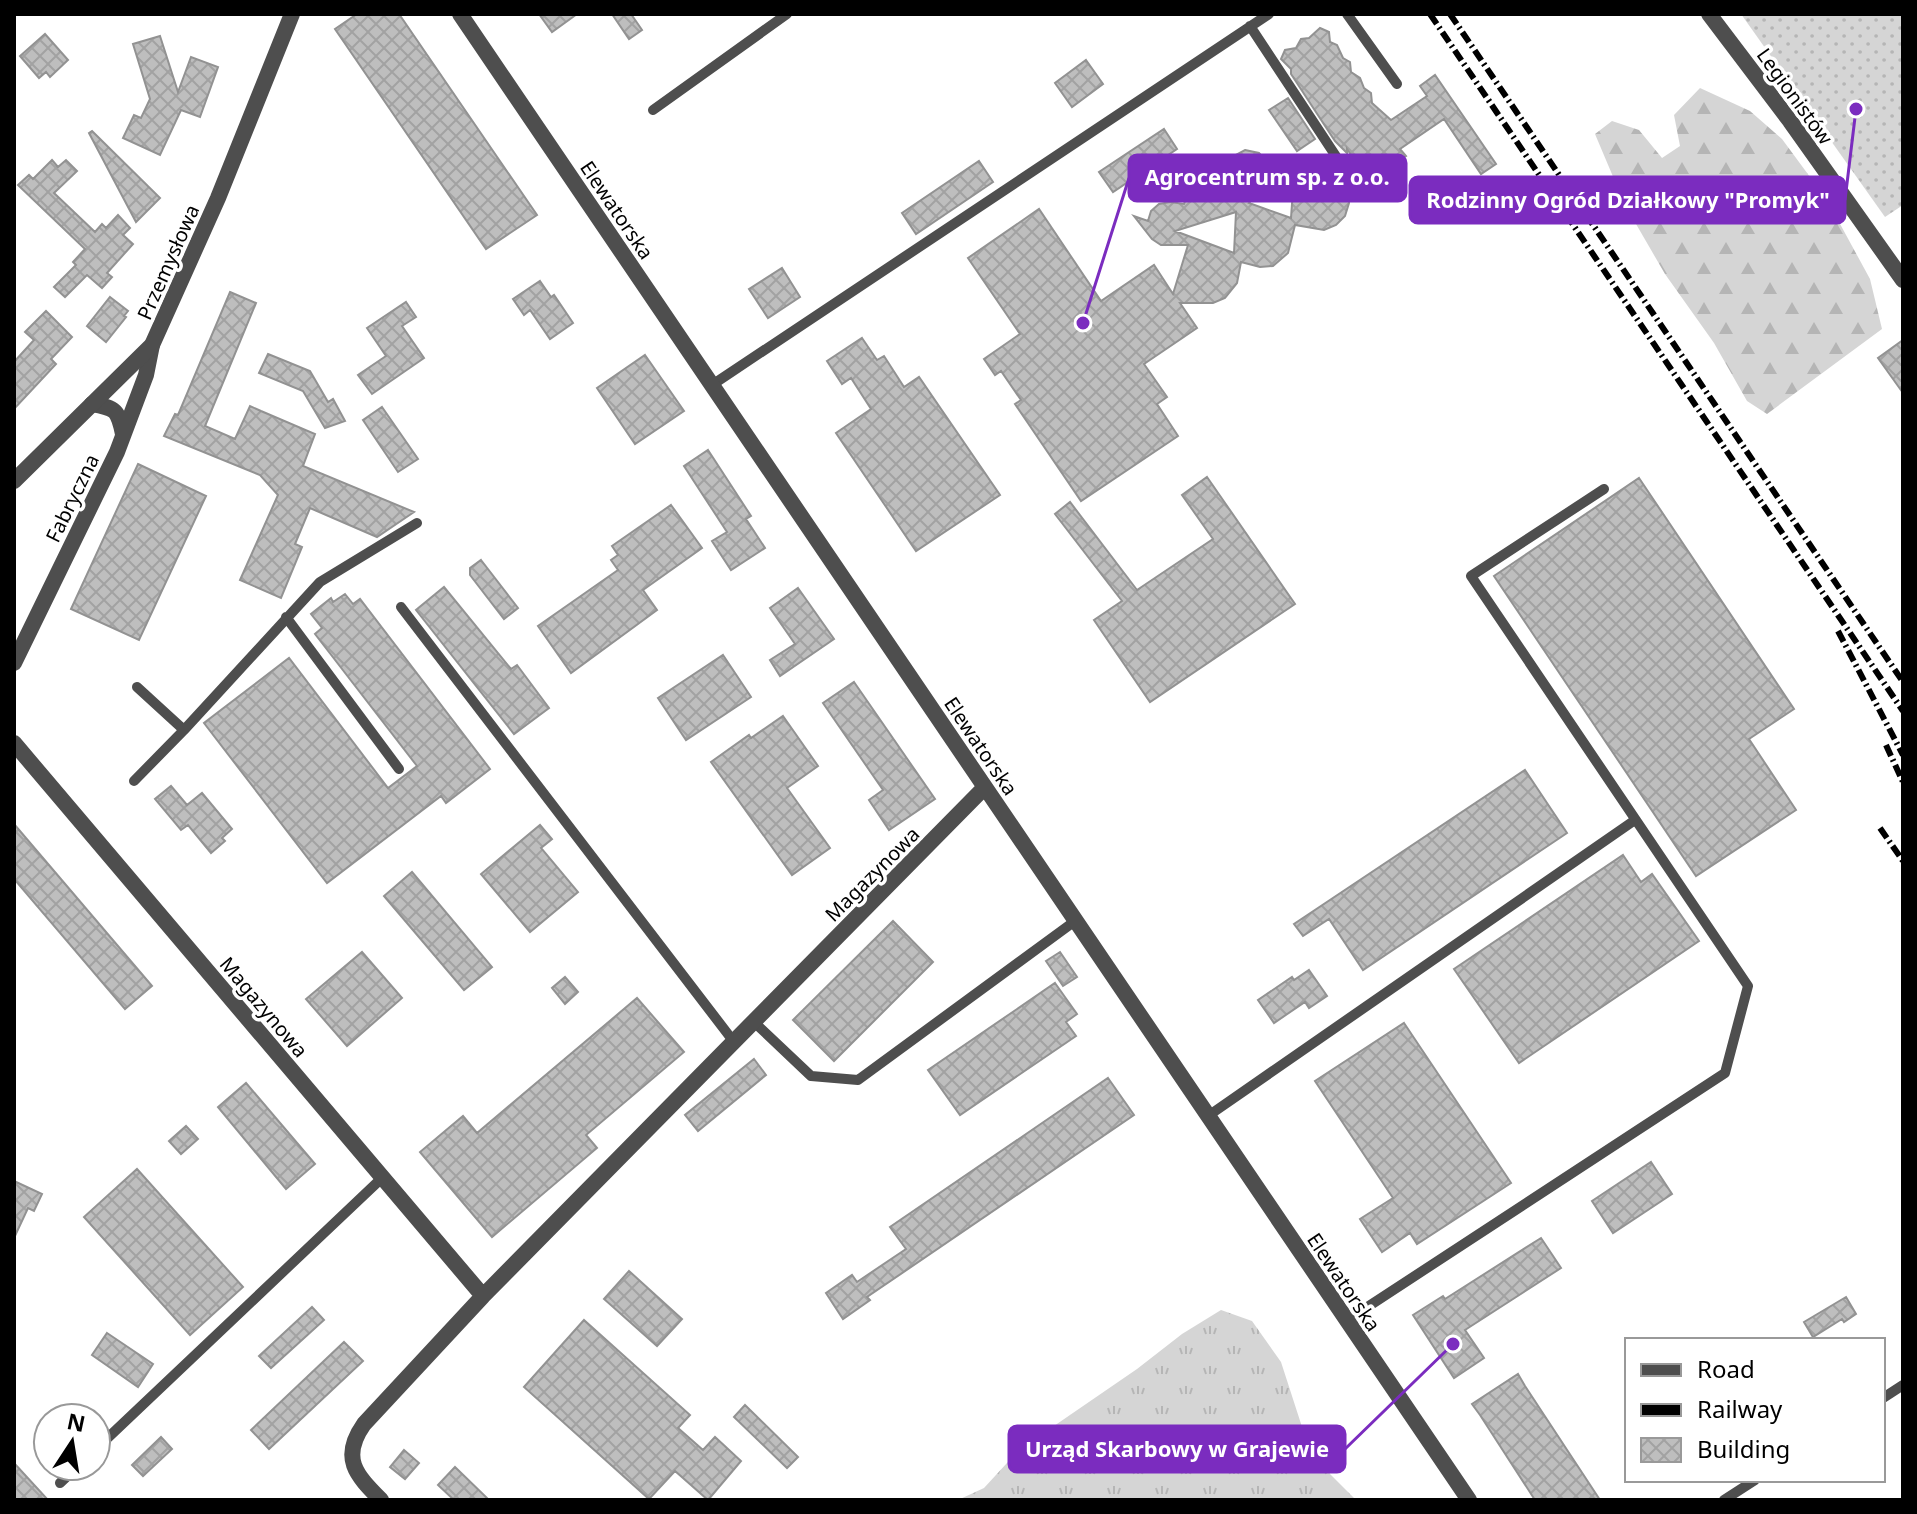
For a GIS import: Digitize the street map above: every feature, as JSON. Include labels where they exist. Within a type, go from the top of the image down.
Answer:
[{"type":"street","name":"Przemysłowa","points":[[14,481],[152,345],[218,198],[292,14]]},
{"type":"street","name":"Elewatorska","points":[[460,14],[1469,1500]]},
{"type":"street","name":"Legionistów","points":[[1709,14],[1903,280]]},
{"type":"street","name":"Fabryczna","points":[[14,663],[123,436],[146,375],[152,345]]},
{"type":"street","points":[[92,404],[112,407],[119,416],[123,436]]},
{"type":"street","name":"Magazynowa","points":[[14,743],[483,1296]]},
{"type":"street","name":"Magazynowa","points":[[381,1500],[359,1478],[351,1462],[357,1434],[483,1296],[985,787]]},
{"type":"lane","points":[[653,110],[787,14]]},
{"type":"lane","points":[[712,385],[1269,14]]},
{"type":"lane","points":[[1347,14],[1397,84]]},
{"type":"lane","points":[[1250,26],[1349,176]]},
{"type":"lane","points":[[1346,1321],[1725,1073],[1748,986],[1471,576],[1604,489]]},
{"type":"lane","points":[[134,781],[320,582],[417,523]]},
{"type":"lane","points":[[401,607],[734,1042]]},
{"type":"lane","points":[[286,617],[399,769]]},
{"type":"lane","points":[[137,687],[184,730]]},
{"type":"lane","points":[[1208,1116],[1635,820]]},
{"type":"lane","points":[[754,1022],[811,1076],[858,1080],[1075,921]]},
{"type":"lane","points":[[112,1434],[383,1177]]},
{"type":"lane","points":[[1885,1397],[1903,1385]]},
{"type":"lane","points":[[1724,1500],[1752,1482]]},
{"type":"green space","points":[[1741,14],[1903,14],[1903,205],[1885,217]]},
{"type":"green space","points":[[1700,88],[1750,111],[1782,139],[1827,200],[1870,279],[1882,329],[1767,414],[1747,401],[1714,343],[1665,274],[1625,205],[1595,134],[1612,121],[1639,130],[1662,158],[1680,146],[1674,115]]},
{"type":"green space","points":[[1221,1310],[1252,1321],[1281,1362],[1303,1430],[1323,1467],[1356,1500],[958,1500],[984,1488],[1019,1450],[1137,1369],[1182,1334]]},
{"type":"building","points":[[357,14],[399,14],[537,215],[486,249],[335,29]]},
{"type":"building","points":[[539,14],[577,14],[552,32]]},
{"type":"building","points":[[612,14],[631,14],[642,30],[629,39]]},
{"type":"building","points":[[1320,28],[1329,32],[1330,42],[1337,45],[1343,58],[1350,62],[1351,72],[1371,93],[1372,103],[1391,120],[1427,96],[1420,86],[1435,75],[1496,164],[1481,174],[1444,119],[1400,149],[1406,156],[1369,181],[1347,149],[1347,153],[1335,141],[1291,74],[1291,69],[1281,59],[1285,50],[1296,48],[1301,39],[1309,38]]},
{"type":"building","points":[[45,34],[68,60],[50,77],[46,72],[39,78],[20,56]]},
{"type":"building","points":[[160,36],[178,92],[191,57],[218,67],[200,117],[181,110],[160,155],[123,138],[134,115],[141,118],[150,99],[133,44]]},
{"type":"building","points":[[1086,60],[1103,84],[1072,107],[1055,83]]},
{"type":"building","points":[[1288,98],[1315,139],[1297,151],[1269,110]]},
{"type":"building","points":[[1164,129],[1177,149],[1113,192],[1099,172]]},
{"type":"building","points":[[92,131],[160,198],[136,222],[89,133]]},
{"type":"building","points":[[1245,150],[1259,153],[1272,168],[1251,182],[1271,179],[1249,203],[1291,218],[1294,176],[1327,173],[1349,184],[1345,216],[1336,225],[1324,230],[1295,225],[1288,253],[1273,266],[1260,267],[1241,262],[1237,283],[1225,298],[1213,303],[1180,303],[1197,328],[1144,364],[1167,397],[1157,404],[1178,436],[1081,501],[1015,404],[1021,400],[1001,371],[995,375],[984,359],[1020,334],[968,258],[1039,209],[1101,301],[1154,265],[1173,294],[1188,245],[1161,245],[1152,239],[1134,216],[1148,221],[1151,211],[1159,204],[1184,204],[1196,181],[1206,177],[1223,178],[1232,157]],"holes":[[[1236,212],[1234,253],[1175,231]]]},
{"type":"building","points":[[52,160],[58,167],[66,160],[77,171],[54,193],[95,232],[102,224],[106,228],[118,215],[130,228],[123,235],[133,244],[107,273],[112,277],[102,288],[87,275],[65,297],[54,287],[76,265],[73,262],[85,249],[18,185],[29,175],[33,179]]},
{"type":"building","points":[[979,161],[993,182],[916,234],[902,213]]},
{"type":"building","points":[[782,268],[800,297],[768,318],[749,289]]},
{"type":"building","points":[[540,281],[573,323],[550,339],[530,310],[524,315],[513,299]]},
{"type":"building","points":[[230,292],[256,303],[205,426],[235,439],[250,406],[315,434],[303,466],[414,512],[377,537],[310,508],[295,544],[302,547],[281,598],[240,580],[278,495],[260,475],[164,436],[175,414],[178,415]]},
{"type":"building","points":[[110,297],[128,311],[106,342],[87,326]]},
{"type":"building","points":[[406,302],[416,317],[402,326],[424,358],[372,394],[358,375],[386,356],[367,328]]},
{"type":"building","points":[[46,311],[72,337],[51,359],[56,364],[14,409],[14,362],[34,340],[25,332]]},
{"type":"building","points":[[862,338],[877,360],[884,356],[904,387],[919,377],[1000,495],[916,551],[836,433],[871,409],[851,378],[842,384],[827,361]]},
{"type":"building","points":[[1903,340],[1903,393],[1878,358]]},
{"type":"building","points":[[268,354],[310,371],[328,402],[333,399],[345,421],[325,428],[303,391],[259,373]]},
{"type":"building","points":[[645,355],[684,411],[635,444],[597,388]]},
{"type":"building","points":[[382,407],[418,459],[398,472],[363,420]]},
{"type":"building","points":[[708,450],[751,516],[746,519],[765,548],[731,570],[712,541],[727,532],[684,466]]},
{"type":"building","points":[[138,464],[206,496],[139,640],[71,609]]},
{"type":"building","points":[[1207,477],[1295,604],[1150,702],[1094,620],[1122,601],[1055,514],[1070,502],[1137,590],[1213,539],[1182,495]]},
{"type":"building","points":[[1639,478],[1794,709],[1749,739],[1796,810],[1696,876],[1494,576]]},
{"type":"building","points":[[671,505],[702,548],[643,590],[657,610],[571,673],[538,626],[618,570],[611,560],[618,555],[612,546]]},
{"type":"building","points":[[481,560],[518,608],[504,619],[470,575],[470,568]]},
{"type":"building","points":[[444,587],[511,669],[517,665],[549,708],[514,734],[416,610]]},
{"type":"building","points":[[798,588],[834,639],[780,676],[770,660],[795,644],[770,608]]},
{"type":"building","points":[[345,594],[353,604],[360,599],[490,769],[446,803],[441,796],[327,883],[204,723],[289,658],[388,788],[417,766],[315,634],[322,628],[311,614],[331,598],[333,602]]},
{"type":"building","points":[[723,655],[751,697],[686,740],[658,698]]},
{"type":"building","points":[[854,682],[935,799],[889,830],[869,800],[883,790],[823,703]]},
{"type":"building","points":[[783,716],[818,766],[787,788],[830,848],[792,875],[711,762]]},
{"type":"building","points":[[1525,770],[1567,833],[1363,970],[1329,919],[1303,936],[1294,924]]},
{"type":"building","points":[[171,786],[187,805],[202,793],[232,829],[222,838],[225,841],[211,853],[188,825],[181,830],[155,799]]},
{"type":"building","points":[[14,824],[152,986],[125,1009],[14,879]]},
{"type":"building","points":[[540,825],[552,839],[541,848],[578,892],[530,932],[481,874]]},
{"type":"building","points":[[1623,855],[1641,882],[1652,874],[1699,941],[1519,1063],[1454,969]]},
{"type":"building","points":[[412,872],[492,967],[464,990],[384,896]]},
{"type":"building","points":[[893,921],[933,962],[834,1061],[793,1020]]},
{"type":"building","points":[[362,952],[402,998],[347,1046],[306,999]]},
{"type":"building","points":[[1060,952],[1077,977],[1063,986],[1046,961]]},
{"type":"building","points":[[1309,970],[1327,996],[1309,1008],[1305,1002],[1274,1023],[1258,1000],[1292,977],[1294,980]]},
{"type":"building","points":[[565,977],[578,992],[565,1004],[552,988]]},
{"type":"building","points":[[1055,983],[1077,1014],[1066,1022],[1076,1036],[960,1115],[928,1070]]},
{"type":"building","points":[[637,998],[684,1052],[586,1135],[597,1148],[492,1237],[420,1152],[463,1116],[477,1133]]},
{"type":"building","points":[[1404,1023],[1511,1183],[1417,1244],[1410,1233],[1382,1252],[1360,1219],[1393,1198],[1315,1081]]},
{"type":"building","points":[[754,1059],[766,1075],[698,1131],[685,1115]]},
{"type":"building","points":[[1108,1078],[1134,1115],[867,1297],[870,1300],[843,1319],[826,1293],[852,1275],[857,1282],[906,1249],[890,1227]]},
{"type":"building","points":[[246,1083],[315,1164],[286,1189],[218,1107]]},
{"type":"building","points":[[186,1126],[198,1139],[181,1154],[169,1141]]},
{"type":"building","points":[[1651,1162],[1672,1194],[1613,1233],[1592,1201]]},
{"type":"building","points":[[137,1169],[243,1287],[190,1335],[84,1217]]},
{"type":"building","points":[[14,1181],[42,1194],[34,1211],[28,1208],[14,1238]]},
{"type":"building","points":[[1541,1238],[1561,1268],[1465,1330],[1484,1358],[1454,1378],[1413,1315],[1443,1296],[1445,1299]]},
{"type":"building","points":[[629,1271],[682,1319],[657,1346],[604,1299]]},
{"type":"building","points":[[1846,1297],[1856,1314],[1813,1337],[1804,1322]]},
{"type":"building","points":[[312,1307],[324,1320],[271,1368],[259,1356]]},
{"type":"building","points":[[584,1320],[690,1415],[678,1428],[703,1450],[715,1437],[741,1461],[708,1500],[675,1471],[649,1499],[524,1387]]},
{"type":"building","points":[[107,1333],[153,1364],[138,1387],[92,1355]]},
{"type":"building","points":[[344,1342],[363,1361],[269,1449],[251,1430]]},
{"type":"building","points":[[1518,1374],[1600,1500],[1535,1500],[1472,1404]]},
{"type":"building","points":[[745,1405],[798,1457],[787,1468],[734,1417]]},
{"type":"building","points":[[161,1437],[172,1449],[143,1476],[132,1465]]},
{"type":"building","points":[[404,1450],[419,1463],[405,1479],[390,1467]]},
{"type":"building","points":[[14,1463],[48,1500],[14,1500]]},
{"type":"building","points":[[455,1467],[489,1500],[454,1500],[438,1485]]},
{"type":"railway","points":[[1430,14],[1903,711]]},
{"type":"railway","points":[[1450,14],[1903,682]]},
{"type":"railway","points":[[1838,631],[1903,755]]},
{"type":"railway","points":[[1886,745],[1903,782]]},
{"type":"railway","points":[[1880,828],[1903,861]]},
{"type":"place","name":"Rodzinny Ogród Działkowy \"Promyk\"","points":[[1856,109]]},
{"type":"place","name":"Agrocentrum sp. z o.o.","points":[[1083,323]]},
{"type":"place","name":"Urząd Skarbowy w Grajewie","points":[[1453,1344]]}]
